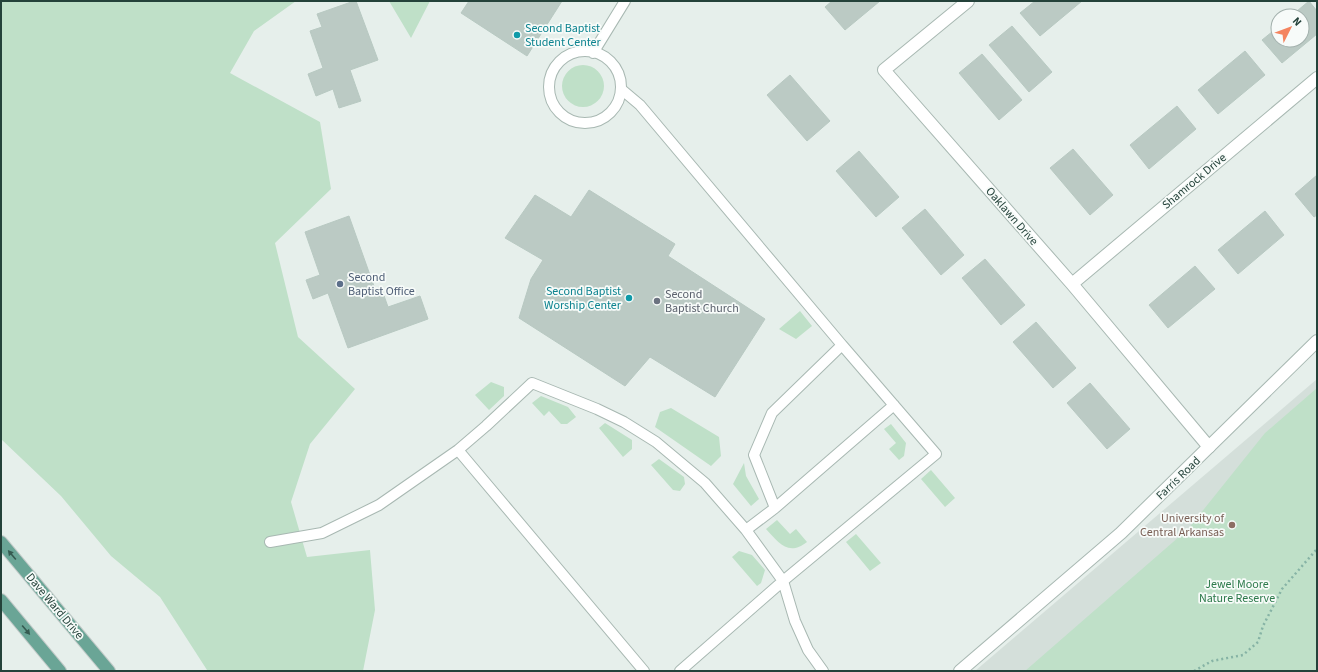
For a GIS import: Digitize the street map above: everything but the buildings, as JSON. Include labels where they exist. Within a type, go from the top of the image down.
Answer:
[{"type":"main road","name":"Dave Ward Drive","points":[[1,542],[108,671]]},
{"type":"main road","points":[[1,600],[60,671]]},
{"type":"street","name":"Oaklawn Drive","points":[[968,1],[884,70],[1072,284],[1210,447]]},
{"type":"street","name":"Shamrock Drive","points":[[1072,284],[1317,78]]},
{"type":"street","name":"Farris Road","points":[[960,671],[1121,533],[1317,341]]},
{"type":"lane","points":[[593,53],[625,1]]},
{"type":"lane","points":[[576,53],[593,53],[609,60],[616,70],[621,82],[617,105],[609,115],[598,121],[586,124],[574,122],[563,116],[555,108],[549,86],[551,75],[557,65],[565,57],[576,53]]},
{"type":"lane","points":[[621,89],[640,105],[936,454],[783,581],[680,671]]},
{"type":"lane","points":[[775,508],[754,454],[772,413],[842,345]]},
{"type":"lane","points":[[270,542],[322,533],[379,505],[458,450],[532,383],[624,422],[656,442],[706,483],[746,530],[783,581],[795,621],[808,650],[823,671]]},
{"type":"lane","points":[[746,530],[775,508],[894,406]]},
{"type":"lane","points":[[458,450],[644,671]]},
{"type":"path","points":[[1194,671],[1212,661],[1243,655],[1258,642],[1263,626],[1282,589],[1317,549]]},
{"type":"shaded area","name":"Jewel Moore Nature Reserve","points":[[1317,379],[1317,671],[975,671]]},
{"type":"green space","points":[[1,1],[296,1],[254,31],[230,73],[320,122],[331,189],[275,243],[298,337],[355,389],[310,444],[291,502],[307,557],[370,550],[375,610],[363,671],[207,670],[160,597],[111,556],[61,496],[1,439]]},
{"type":"green space","points":[[389,1],[430,1],[411,38]]},
{"type":"green space","points":[[579,65],[587,65],[595,68],[601,74],[604,86],[601,98],[595,104],[587,107],[579,107],[571,104],[565,98],[562,90],[562,82],[565,74],[571,68]]},
{"type":"green space","points":[[800,311],[812,326],[796,339],[779,329]]},
{"type":"green space","points":[[491,382],[504,387],[504,396],[489,410],[475,395]]},
{"type":"green space","name":"Jewel Moore Nature Reserve","points":[[1317,388],[1317,671],[1025,671],[1188,529],[1265,433]]},
{"type":"green space","points":[[541,396],[568,407],[576,417],[567,424],[561,424],[549,411],[544,416],[532,403]]},
{"type":"green space","points":[[671,408],[719,437],[721,456],[711,466],[655,427],[660,412]]},
{"type":"green space","points":[[605,423],[632,440],[632,449],[623,457],[599,428]]},
{"type":"green space","points":[[891,424],[906,443],[904,456],[899,460],[889,449],[896,443],[884,429]]},
{"type":"green space","points":[[659,459],[684,477],[685,484],[680,491],[673,490],[651,465]]},
{"type":"green space","points":[[744,463],[746,476],[759,499],[751,506],[733,484]]},
{"type":"green space","points":[[931,470],[955,498],[945,507],[921,479]]},
{"type":"green space","points":[[777,520],[790,534],[796,529],[807,542],[794,548],[789,548],[779,543],[766,529]]},
{"type":"green space","points":[[856,534],[881,563],[870,571],[846,542]]},
{"type":"green space","points":[[739,551],[752,555],[765,570],[761,583],[757,586],[732,557]]},
{"type":"place","name":"Second Baptist Student Center","points":[[517,35]]},
{"type":"place","name":"Second Baptist Office","points":[[340,284]]},
{"type":"place","name":"Second Baptist Worship Center","points":[[629,298]]},
{"type":"place","name":"Second Baptist Church","points":[[657,301]]},
{"type":"place","name":"University of Central Arkansas","points":[[1232,525]]}]
